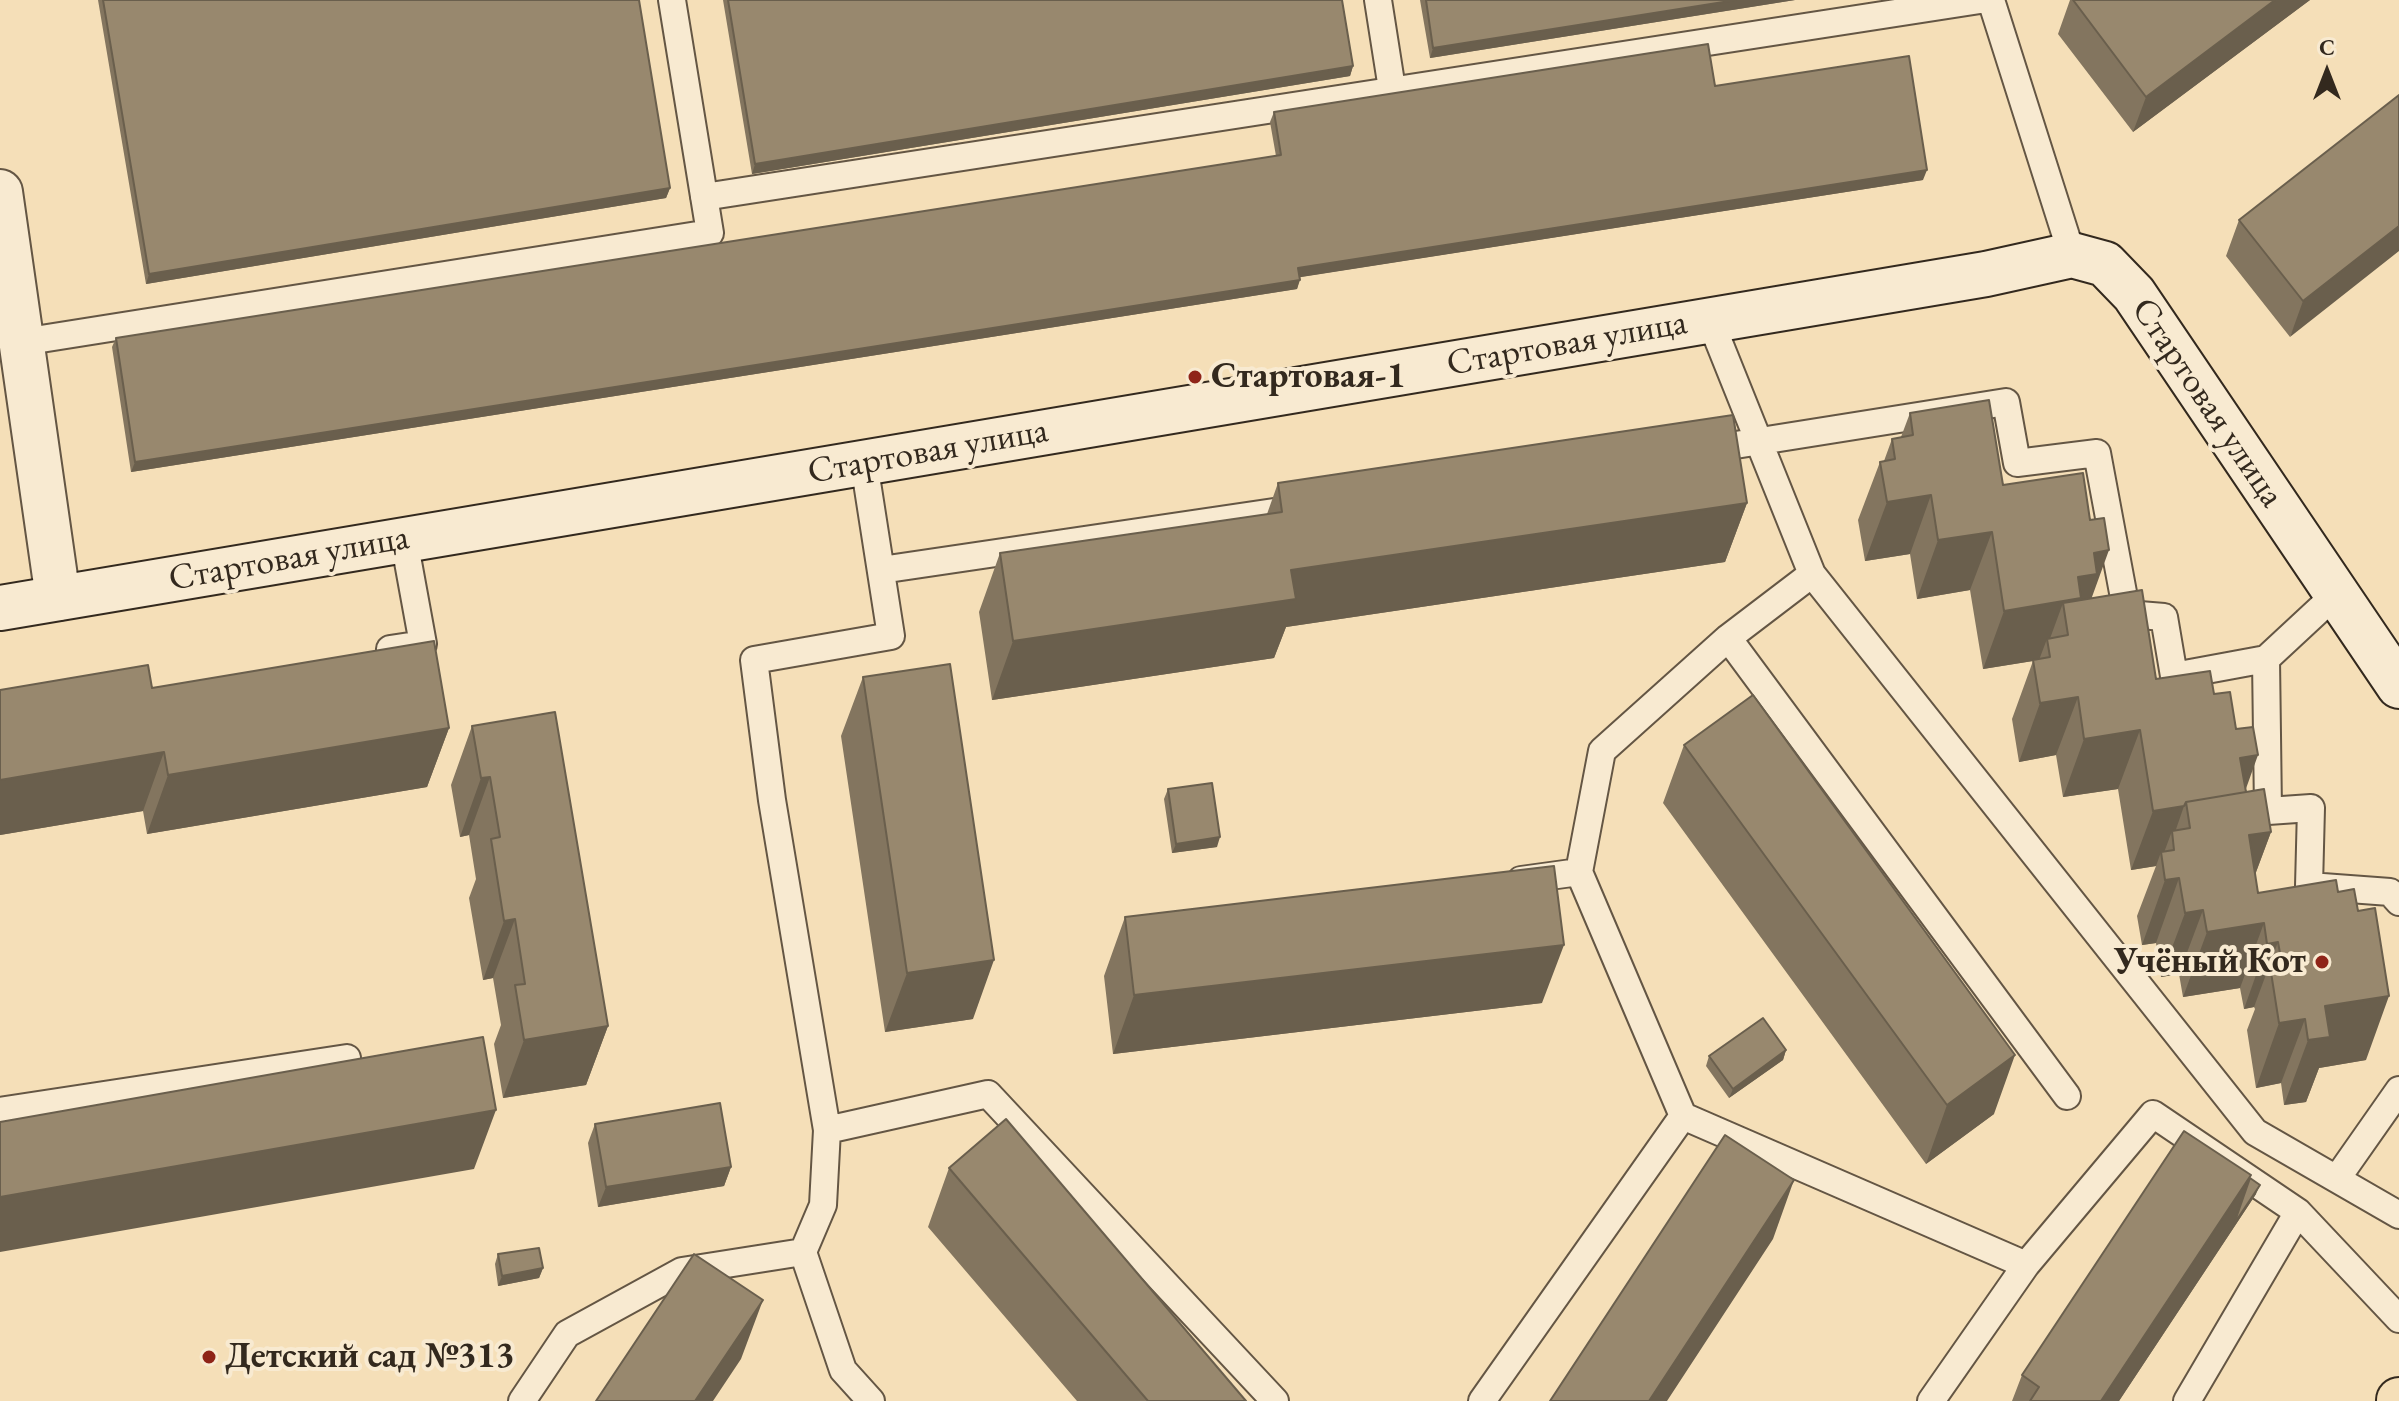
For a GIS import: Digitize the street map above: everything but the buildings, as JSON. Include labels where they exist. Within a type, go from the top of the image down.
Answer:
[{"type":"street","points":[[0,192],[58,598]]},
{"type":"street","name":"Стартовая улица","points":[[0,608],[1986,274],[2072,255],[2105,264],[2134,294],[2399,686]]},
{"type":"lane","points":[[22,342],[710,233],[672,0]]},
{"type":"lane","points":[[1378,0],[1392,89]]},
{"type":"lane","points":[[704,197],[1980,0]]},
{"type":"lane","points":[[1991,0],[2072,255]]},
{"type":"lane","points":[[1710,320],[1812,574],[2255,1132],[2338,1177],[2399,1215]]},
{"type":"lane","points":[[1679,453],[2006,402],[2017,463],[2097,453],[2127,614],[2164,617],[2174,676],[2266,659],[2336,594]]},
{"type":"lane","points":[[864,463],[891,636],[754,660],[773,809],[827,1130],[823,1205],[803,1252],[843,1370],[871,1401]]},
{"type":"lane","points":[[881,570],[1319,506]]},
{"type":"lane","points":[[360,654],[423,644],[404,540]]},
{"type":"lane","points":[[1812,574],[1728,638],[1602,751],[1579,872],[1683,1116],[2026,1265]]},
{"type":"lane","points":[[1728,638],[2067,1096]]},
{"type":"lane","points":[[2266,659],[2268,811],[2311,808],[2309,886],[2390,892],[2399,902]]},
{"type":"lane","points":[[1502,883],[1579,872]]},
{"type":"lane","points":[[0,1111],[347,1058]]},
{"type":"lane","points":[[2338,1177],[2399,1090]]},
{"type":"lane","points":[[827,1130],[988,1094],[1275,1401]]},
{"type":"lane","points":[[1931,1401],[2026,1265],[2153,1114],[2298,1212],[2399,1319]]},
{"type":"lane","points":[[1482,1401],[1683,1116]]},
{"type":"lane","points":[[2187,1401],[2298,1212]]},
{"type":"lane","points":[[522,1401],[567,1334],[682,1271],[803,1252]]},
{"type":"place","name":"Стартовая-1","points":[[1195,377]]},
{"type":"place","name":"Учёный Кот","points":[[2322,962]]},
{"type":"place","name":"Детский сад №313","points":[[209,1357]]}]
